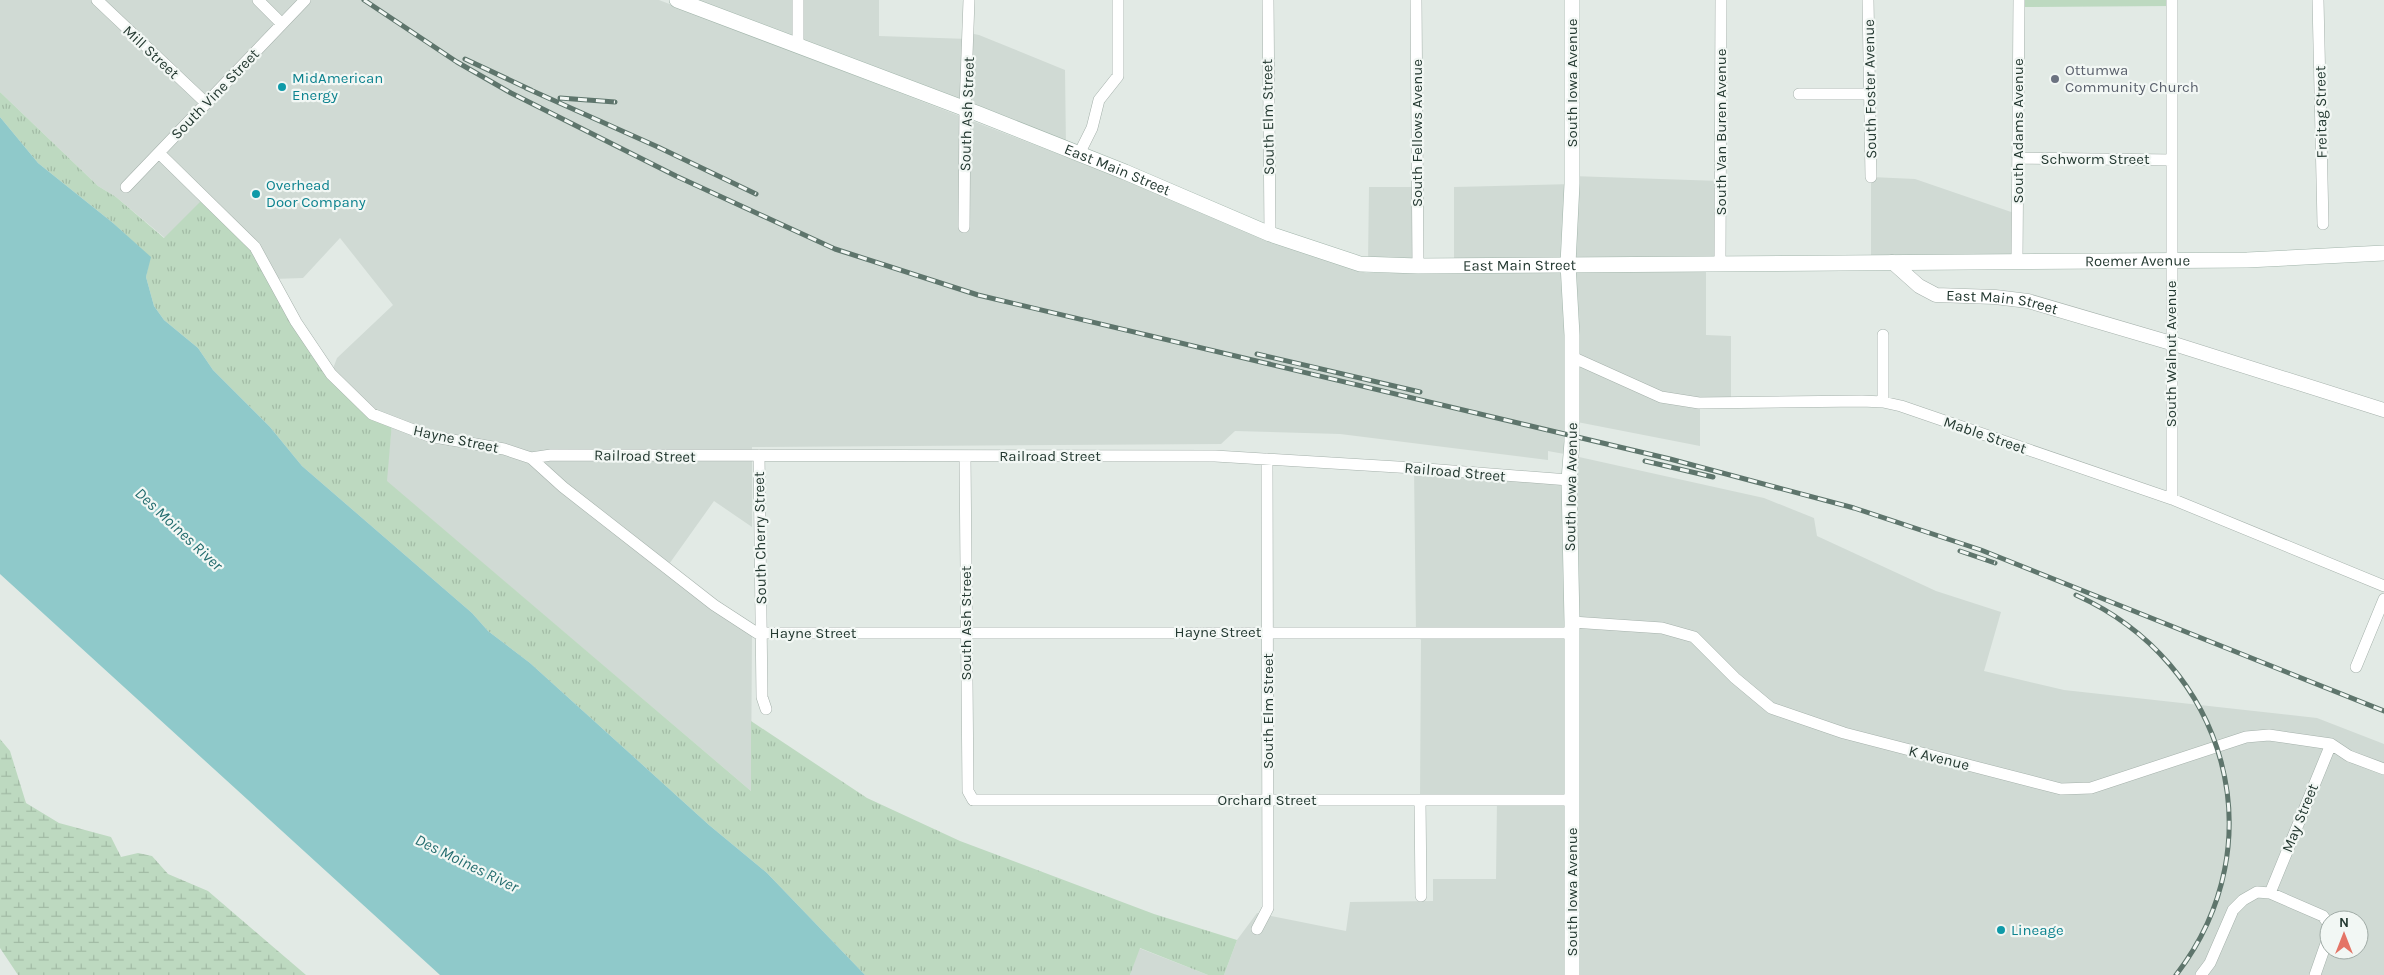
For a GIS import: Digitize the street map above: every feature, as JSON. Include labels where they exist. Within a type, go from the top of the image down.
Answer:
[{"type":"main road","name":"East Main Street","points":[[677,0],[965,109],[1079,154],[1270,234],[1360,264],[1418,266],[1892,262]]},
{"type":"main road","name":"South Iowa Avenue","points":[[1572,0],[1572,184],[1568,264],[1572,358],[1572,442],[1569,480],[1572,628],[1572,975]]},
{"type":"main road","name":"Roemer Avenue","points":[[1892,262],[2247,260],[2384,253]]},
{"type":"street","name":"Mill Street","points":[[97,0],[206,103]]},
{"type":"street","points":[[258,0],[282,24]]},
{"type":"street","name":"South Vine Street","points":[[126,187],[305,0]]},
{"type":"street","points":[[798,0],[798,46]]},
{"type":"street","name":"South Ash Street","points":[[964,227],[965,109],[969,0]]},
{"type":"street","points":[[1079,154],[1092,128],[1100,100],[1118,76],[1118,0]]},
{"type":"street","name":"South Elm Street","points":[[1268,0],[1270,234]]},
{"type":"street","name":"South Fellows Avenue","points":[[1416,0],[1418,266]]},
{"type":"street","name":"South Van Buren Avenue","points":[[1720,263],[1721,0]]},
{"type":"street","name":"South Foster Avenue","points":[[1868,0],[1872,177]]},
{"type":"street","name":"South Adams Avenue","points":[[2017,261],[2019,0]]},
{"type":"street","name":"South Walnut Avenue","points":[[2172,0],[2172,499]]},
{"type":"street","name":"Freitag Street","points":[[2318,0],[2323,224]]},
{"type":"street","points":[[1799,94],[1870,94]]},
{"type":"street","name":"Hayne Street","points":[[159,152],[256,247],[296,322],[331,374],[372,414],[429,436],[504,449],[531,458],[563,487],[714,605],[757,633],[1268,632],[1572,628]]},
{"type":"street","name":"Schworm Street","points":[[2018,158],[2172,160]]},
{"type":"street","name":"East Main Street","points":[[1892,262],[1919,286],[1936,295],[1995,297],[2028,301],[2171,343],[2384,410]]},
{"type":"street","points":[[1883,335],[1883,402]]},
{"type":"street","name":"Mable Street","points":[[1572,358],[1661,397],[1700,403],[1883,402],[2172,499],[2384,586]]},
{"type":"street","name":"Railroad Street","points":[[531,458],[551,455],[1206,456],[1569,480]]},
{"type":"street","name":"South Cherry Street","points":[[759,456],[760,633],[762,697],[766,709]]},
{"type":"street","name":"South Ash Street","points":[[965,456],[968,791]]},
{"type":"street","name":"South Elm Street","points":[[1257,929],[1268,908],[1267,459]]},
{"type":"street","points":[[2356,667],[2384,599]]},
{"type":"street","name":"K Avenue","points":[[1572,628],[1662,628],[1694,637],[1735,678],[1771,708],[1844,733],[2061,789],[2091,788],[2246,737],[2269,735],[2331,744]]},
{"type":"street","points":[[2331,744],[2349,756],[2384,769]]},
{"type":"street","name":"May Street","points":[[2270,893],[2331,744]]},
{"type":"street","name":"Orchard Street","points":[[968,791],[973,800],[1572,800]]},
{"type":"street","points":[[1420,800],[1421,896]]},
{"type":"street","points":[[2201,975],[2210,963],[2233,910],[2251,894],[2257,892],[2270,893],[2319,914]]},
{"type":"street","points":[[2314,975],[2320,960]]},
{"type":"shaded area","points":[[0,0],[659,0],[1366,273],[1680,271],[1454,266],[1454,187],[1572,184],[1572,176],[1720,181],[1720,263],[1706,264],[1706,335],[1731,336],[1731,403],[1700,403],[1700,446],[1572,421],[1570,455],[1548,451],[1548,460],[1340,434],[1235,431],[1221,444],[752,447],[752,527],[714,501],[667,567],[752,630],[751,791],[386,481],[392,423],[331,374],[337,358],[393,305],[340,238],[303,278],[273,279],[165,238],[116,197],[98,186],[0,92]]},
{"type":"shaded area","points":[[677,0],[879,0],[879,36],[969,39],[969,33],[979,35],[1065,70],[1066,149]]},
{"type":"shaded area","points":[[1871,177],[1915,179],[2017,214],[2017,261],[1871,262]]},
{"type":"shaded area","points":[[1369,187],[1418,187],[1418,266],[1368,264]]},
{"type":"shaded area","points":[[1570,455],[1764,498],[1814,518],[1817,536],[1936,591],[2001,612],[1984,671],[2064,690],[2317,718],[2384,744],[2384,975],[1224,975],[1237,940],[1257,913],[1346,931],[1350,902],[1433,901],[1433,879],[1496,879],[1497,800],[1420,800],[1421,640],[1416,633],[1414,468],[1569,480]]},
{"type":"shaded area","points":[[1139,948],[1208,975],[1130,975]]},
{"type":"green space","points":[[2019,0],[2172,0],[2172,6],[2019,7]]},
{"type":"green space","points":[[0,92],[98,186],[116,197],[164,238],[205,197],[255,247],[331,374],[392,423],[387,481],[751,791],[751,721],[867,798],[960,841],[1154,914],[1237,940],[1224,975],[1208,975],[1140,948],[1130,975],[865,975],[767,873],[709,825],[530,663],[488,631],[472,613],[302,466],[270,427],[213,370],[198,348],[164,320],[154,306],[146,277],[150,257],[113,223],[38,163],[0,117]]},
{"type":"green space","points":[[0,739],[10,751],[26,803],[59,823],[111,837],[121,857],[138,853],[152,856],[168,874],[208,891],[306,975],[18,975],[0,948]]},
{"type":"water","name":"Des Moines River","points":[[0,117],[38,163],[113,223],[151,257],[146,277],[154,306],[164,320],[198,348],[213,370],[270,427],[302,466],[472,613],[488,631],[530,663],[709,825],[767,873],[865,975],[440,975],[0,574]]},
{"type":"railway","points":[[364,0],[457,62],[511,93],[676,176],[835,249],[978,295],[1670,459],[1854,508],[1981,550],[2384,711]]},
{"type":"railway","points":[[465,59],[531,90]]},
{"type":"railway","points":[[526,88],[658,147],[756,194]]},
{"type":"railway","points":[[560,98],[615,102]]},
{"type":"railway","points":[[1257,354],[1420,392]]},
{"type":"railway","points":[[1645,461],[1713,477]]},
{"type":"railway","points":[[1960,551],[1995,563]]},
{"type":"railway","points":[[2076,595],[2128,625],[2170,664],[2201,710],[2221,761],[2229,815],[2225,869],[2207,924],[2176,975]]},
{"type":"place","name":"Ottumwa Community Church","points":[[2055,79]]},
{"type":"place","name":"MidAmerican Energy","points":[[282,87]]},
{"type":"place","name":"Overhead Door Company","points":[[256,194]]},
{"type":"place","name":"Lineage","points":[[2001,930]]}]
